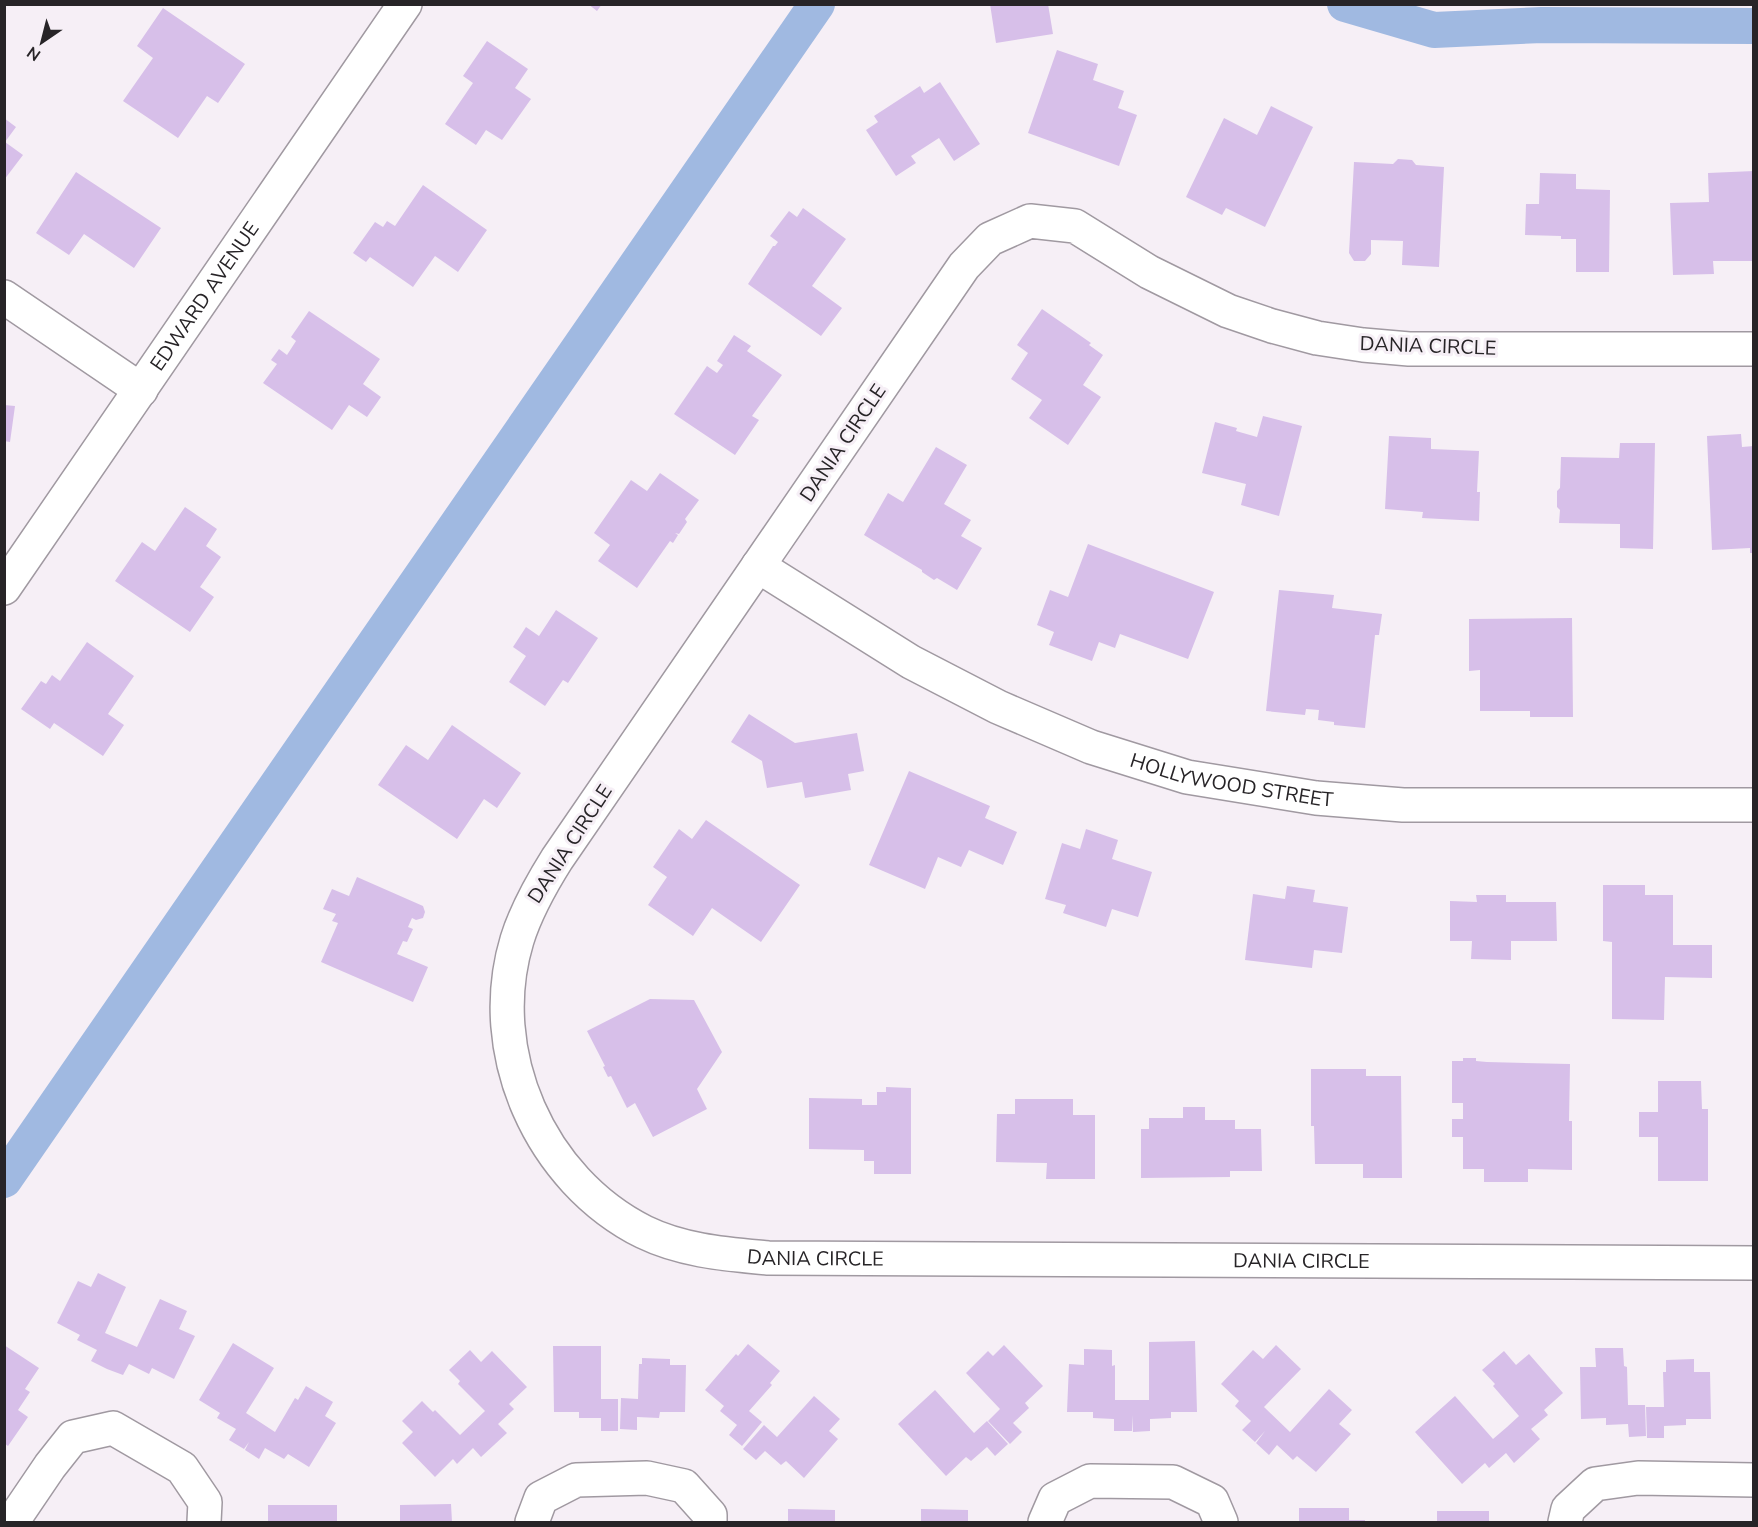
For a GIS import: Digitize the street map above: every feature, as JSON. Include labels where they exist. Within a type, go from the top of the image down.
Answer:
[{"type":"street","name":"EDWARD AVENUE","points":[[4,588],[405,4]]},
{"type":"street","name":"DANIA CIRCLE","points":[[1754,349],[1409,349],[1363,345],[1317,338],[1228,311],[1183,291],[1075,226],[1030,221],[990,239],[964,266],[556,859],[532,898],[516,942],[508,983],[507,1021],[512,1059],[523,1096],[549,1147],[584,1190],[613,1214],[645,1233],[680,1246],[721,1254],[768,1257],[1754,1263]]},
{"type":"street","points":[[4,297],[141,390]]},
{"type":"street","name":"HOLLYWOOD STREET","points":[[759,566],[911,662],[998,707],[1091,747],[1187,777],[1316,798],[1403,805],[1754,805]]},
{"type":"street","points":[[12,1522],[73,1437],[113,1428],[182,1468],[205,1502],[204,1522]]},
{"type":"street","points":[[532,1522],[541,1498],[576,1480],[647,1478],[684,1486],[710,1515],[710,1522]]},
{"type":"street","points":[[1565,1522],[1568,1509],[1595,1484],[1638,1478],[1754,1480]]},
{"type":"street","points":[[1046,1522],[1055,1499],[1090,1481],[1173,1482],[1212,1501],[1221,1522]]},
{"type":"building","points":[[588,4],[602,4],[597,11]]},
{"type":"building","points":[[990,4],[1048,4],[1053,34],[996,43]]},
{"type":"building","points":[[163,8],[245,64],[218,103],[207,96],[178,138],[123,101],[153,58],[137,46]]},
{"type":"building","points":[[487,41],[528,69],[515,88],[531,99],[502,140],[486,130],[476,145],[445,124],[473,83],[463,76]]},
{"type":"building","points":[[1057,50],[1098,64],[1093,80],[1124,91],[1118,108],[1137,115],[1119,166],[1028,133]]},
{"type":"building","points":[[940,82],[980,144],[954,161],[939,138],[911,156],[916,163],[896,176],[866,130],[878,122],[874,116],[920,86],[924,93]]},
{"type":"building","points":[[1271,106],[1313,127],[1265,227],[1226,208],[1222,215],[1186,197],[1224,118],[1257,135]]},
{"type":"building","points":[[4,118],[16,127],[5,142],[23,155],[4,180]]},
{"type":"building","points":[[1398,159],[1412,160],[1416,165],[1444,167],[1439,267],[1402,265],[1403,241],[1371,240],[1371,254],[1365,261],[1354,261],[1349,253],[1354,162],[1393,164]]},
{"type":"building","points":[[1754,171],[1754,261],[1713,261],[1714,274],[1673,275],[1670,203],[1709,202],[1708,173]]},
{"type":"building","points":[[76,172],[161,228],[134,268],[84,234],[69,255],[36,233]]},
{"type":"building","points":[[1540,173],[1576,174],[1576,189],[1610,190],[1609,272],[1576,272],[1576,239],[1561,239],[1561,236],[1525,235],[1526,204],[1539,204]]},
{"type":"building","points":[[423,185],[487,230],[458,272],[435,256],[413,287],[370,257],[366,262],[353,253],[375,222],[383,227],[387,221],[395,226]]},
{"type":"building","points":[[803,208],[846,239],[812,286],[842,308],[821,336],[748,284],[778,242],[770,236],[789,211],[797,217]]},
{"type":"building","points":[[1042,309],[1091,343],[1089,345],[1103,355],[1083,385],[1101,397],[1068,445],[1029,418],[1042,400],[1011,379],[1028,353],[1017,345]]},
{"type":"building","points":[[309,311],[380,359],[363,384],[381,397],[367,417],[349,405],[332,430],[263,383],[277,364],[271,360],[279,349],[287,355],[296,341],[291,337]]},
{"type":"building","points":[[734,335],[751,346],[747,351],[782,375],[752,416],[759,420],[735,455],[674,414],[707,366],[717,373],[723,365],[717,361]]},
{"type":"building","points":[[4,405],[15,406],[10,442],[4,441]]},
{"type":"building","points":[[1263,416],[1302,426],[1279,516],[1241,505],[1246,484],[1202,473],[1215,422],[1257,437]]},
{"type":"building","points":[[1741,434],[1742,447],[1754,446],[1754,553],[1750,553],[1750,548],[1712,550],[1707,436]]},
{"type":"building","points":[[1389,436],[1431,438],[1431,449],[1479,451],[1477,492],[1480,492],[1479,521],[1422,518],[1423,512],[1385,509]]},
{"type":"building","points":[[1620,443],[1655,443],[1653,549],[1620,548],[1620,524],[1559,523],[1560,510],[1557,507],[1557,491],[1560,488],[1561,457],[1619,458]]},
{"type":"building","points":[[936,447],[967,465],[944,504],[971,520],[961,536],[982,548],[957,590],[937,578],[934,580],[922,570],[864,535],[888,493],[903,502]]},
{"type":"building","points":[[660,473],[699,500],[685,519],[687,522],[679,534],[675,533],[678,535],[673,543],[670,541],[637,588],[598,561],[610,545],[594,533],[631,480],[647,491]]},
{"type":"building","points":[[185,507],[217,529],[206,546],[221,557],[200,587],[214,597],[190,632],[115,581],[142,542],[155,551]]},
{"type":"building","points":[[1088,544],[1214,592],[1188,659],[1120,634],[1115,648],[1099,642],[1092,661],[1049,645],[1054,632],[1037,625],[1050,590],[1068,597]]},
{"type":"building","points":[[1279,590],[1334,595],[1332,608],[1382,614],[1379,635],[1375,635],[1365,728],[1334,725],[1334,722],[1318,720],[1319,710],[1306,709],[1305,715],[1266,711]]},
{"type":"building","points":[[556,610],[598,638],[568,683],[563,680],[545,706],[509,682],[526,656],[513,647],[526,627],[539,636]]},
{"type":"building","points":[[1572,618],[1573,717],[1530,717],[1530,711],[1480,711],[1480,670],[1469,671],[1469,619]]},
{"type":"building","points":[[87,642],[134,676],[108,714],[124,725],[103,756],[54,723],[50,729],[21,709],[41,681],[46,684],[52,675],[60,681]]},
{"type":"building","points":[[749,714],[795,743],[857,733],[864,771],[848,774],[851,790],[805,798],[802,782],[767,788],[762,761],[731,742]]},
{"type":"building","points":[[452,725],[521,773],[497,808],[484,799],[457,839],[378,785],[406,745],[428,760]]},
{"type":"building","points":[[909,771],[990,806],[985,818],[1017,832],[1003,865],[969,850],[961,867],[938,857],[925,889],[869,865]]},
{"type":"building","points":[[706,820],[800,885],[761,942],[712,908],[693,936],[648,905],[667,877],[653,867],[679,829],[692,839]]},
{"type":"building","points":[[1086,829],[1118,840],[1112,859],[1152,872],[1138,917],[1112,909],[1106,927],[1063,913],[1066,905],[1045,899],[1062,843],[1080,849]]},
{"type":"building","points":[[357,877],[423,906],[425,912],[423,918],[416,920],[412,918],[408,927],[413,929],[407,942],[403,941],[397,954],[428,967],[413,1002],[321,962],[338,923],[332,921],[336,914],[323,909],[332,889],[349,896]]},
{"type":"building","points":[[1603,885],[1645,885],[1645,895],[1673,895],[1673,945],[1712,945],[1712,978],[1665,977],[1664,1020],[1612,1019],[1612,942],[1603,941]]},
{"type":"building","points":[[1287,886],[1315,890],[1313,902],[1348,907],[1342,953],[1314,950],[1312,968],[1245,960],[1253,894],[1285,899]]},
{"type":"building","points":[[1476,895],[1506,895],[1506,902],[1556,902],[1557,941],[1511,941],[1511,960],[1471,959],[1472,941],[1450,941],[1450,901],[1477,902]]},
{"type":"building","points":[[650,999],[694,1000],[722,1052],[697,1089],[707,1109],[653,1137],[635,1103],[627,1108],[611,1076],[608,1077],[603,1067],[605,1066],[587,1031]]},
{"type":"building","points":[[1463,1058],[1476,1058],[1476,1061],[1487,1062],[1570,1064],[1569,1121],[1572,1121],[1572,1170],[1528,1169],[1528,1182],[1484,1182],[1484,1169],[1463,1169],[1463,1137],[1452,1137],[1452,1119],[1463,1119],[1463,1103],[1452,1103],[1452,1061],[1463,1061]]},
{"type":"building","points":[[1311,1069],[1366,1069],[1366,1076],[1401,1076],[1402,1178],[1363,1178],[1363,1164],[1315,1164],[1314,1126],[1311,1126]]},
{"type":"building","points":[[1658,1081],[1701,1081],[1702,1109],[1708,1109],[1708,1181],[1658,1181],[1658,1137],[1639,1137],[1639,1112],[1658,1112]]},
{"type":"building","points":[[886,1087],[911,1088],[911,1174],[874,1174],[874,1161],[864,1161],[864,1150],[809,1149],[809,1098],[862,1099],[862,1105],[877,1105],[877,1092],[886,1092]]},
{"type":"building","points":[[1015,1099],[1073,1099],[1073,1115],[1095,1115],[1095,1179],[1046,1179],[1047,1163],[996,1162],[997,1114],[1015,1114]]},
{"type":"building","points":[[1183,1107],[1205,1107],[1205,1120],[1235,1120],[1235,1129],[1261,1129],[1262,1171],[1230,1171],[1230,1177],[1141,1178],[1141,1129],[1149,1129],[1149,1118],[1183,1118]]},
{"type":"building","points":[[98,1273],[126,1287],[105,1333],[137,1347],[160,1299],[187,1311],[179,1329],[195,1336],[174,1379],[152,1368],[149,1374],[129,1364],[123,1375],[107,1369],[91,1361],[97,1350],[77,1340],[80,1335],[57,1323],[78,1281],[91,1287]]},
{"type":"building","points":[[1195,1341],[1197,1412],[1171,1412],[1171,1418],[1150,1419],[1150,1431],[1133,1432],[1132,1415],[1132,1431],[1114,1431],[1114,1419],[1093,1418],[1093,1412],[1067,1412],[1069,1364],[1084,1365],[1084,1349],[1112,1350],[1112,1366],[1115,1365],[1115,1400],[1149,1400],[1149,1342]]},
{"type":"building","points":[[233,1343],[274,1368],[246,1413],[275,1432],[295,1398],[298,1400],[306,1386],[333,1402],[325,1416],[336,1423],[309,1467],[288,1454],[284,1459],[265,1448],[259,1459],[245,1450],[249,1442],[244,1449],[229,1440],[236,1429],[217,1418],[220,1413],[199,1400]]},
{"type":"building","points":[[748,1344],[780,1371],[770,1383],[772,1385],[749,1411],[762,1422],[742,1446],[729,1435],[737,1425],[720,1411],[724,1406],[705,1390],[736,1354],[738,1356]]},
{"type":"building","points":[[4,1345],[39,1368],[25,1389],[30,1392],[18,1410],[28,1417],[8,1446],[4,1443]]},
{"type":"building","points":[[1004,1345],[1043,1386],[1025,1403],[1029,1408],[1013,1423],[1022,1432],[1010,1444],[988,1421],[1000,1409],[966,1373],[988,1351],[993,1356]]},
{"type":"building","points":[[1276,1345],[1301,1369],[1264,1407],[1290,1432],[1329,1389],[1352,1410],[1339,1424],[1351,1434],[1316,1472],[1297,1456],[1293,1460],[1277,1445],[1269,1455],[1256,1443],[1265,1431],[1255,1442],[1242,1430],[1251,1421],[1235,1406],[1239,1401],[1221,1384],[1253,1350],[1263,1359]]},
{"type":"building","points":[[553,1346],[601,1346],[601,1399],[618,1399],[618,1431],[601,1431],[601,1418],[579,1418],[579,1412],[554,1412]]},
{"type":"building","points":[[1595,1348],[1623,1348],[1624,1366],[1627,1367],[1628,1405],[1645,1405],[1646,1436],[1629,1437],[1628,1424],[1606,1425],[1606,1418],[1581,1419],[1580,1367],[1596,1367]]},
{"type":"building","points":[[470,1350],[481,1362],[492,1351],[527,1387],[509,1404],[514,1409],[498,1424],[507,1433],[481,1457],[473,1448],[457,1464],[453,1459],[435,1477],[402,1443],[413,1432],[402,1421],[422,1401],[433,1412],[435,1410],[460,1435],[485,1411],[458,1384],[460,1381],[449,1370]]},
{"type":"building","points":[[1504,1351],[1516,1365],[1529,1354],[1563,1393],[1544,1410],[1548,1415],[1531,1429],[1540,1439],[1514,1463],[1506,1453],[1489,1468],[1485,1463],[1462,1484],[1415,1432],[1455,1396],[1493,1439],[1507,1427],[1519,1416],[1482,1370]]},
{"type":"building","points":[[642,1358],[670,1359],[670,1365],[686,1365],[685,1412],[660,1412],[659,1418],[637,1417],[637,1430],[620,1429],[621,1398],[638,1399],[639,1364],[642,1364]]},
{"type":"building","points":[[1694,1359],[1694,1372],[1710,1372],[1711,1419],[1686,1419],[1686,1425],[1664,1426],[1664,1438],[1647,1438],[1646,1407],[1664,1407],[1663,1372],[1666,1372],[1666,1360]]},
{"type":"building","points":[[935,1390],[974,1433],[987,1421],[1008,1444],[995,1456],[987,1447],[971,1461],[966,1457],[946,1476],[898,1424]]},
{"type":"building","points":[[814,1396],[840,1419],[829,1431],[838,1439],[804,1478],[786,1461],[781,1465],[765,1451],[756,1460],[743,1449],[764,1425],[777,1437]]},
{"type":"building","points":[[451,1504],[452,1522],[400,1522],[400,1505]]},
{"type":"building","points":[[268,1505],[337,1505],[337,1522],[268,1522]]},
{"type":"building","points":[[1299,1508],[1349,1508],[1349,1520],[1365,1520],[1365,1522],[1299,1522]]},
{"type":"building","points":[[788,1509],[835,1510],[835,1522],[788,1522]]},
{"type":"building","points":[[921,1509],[968,1510],[968,1522],[921,1522]]},
{"type":"building","points":[[1437,1511],[1489,1511],[1489,1522],[1437,1522]]},
{"type":"waterway","points":[[4,1180],[817,4]]},
{"type":"waterway","points":[[1345,4],[1434,30],[1542,25],[1754,26]]}]
